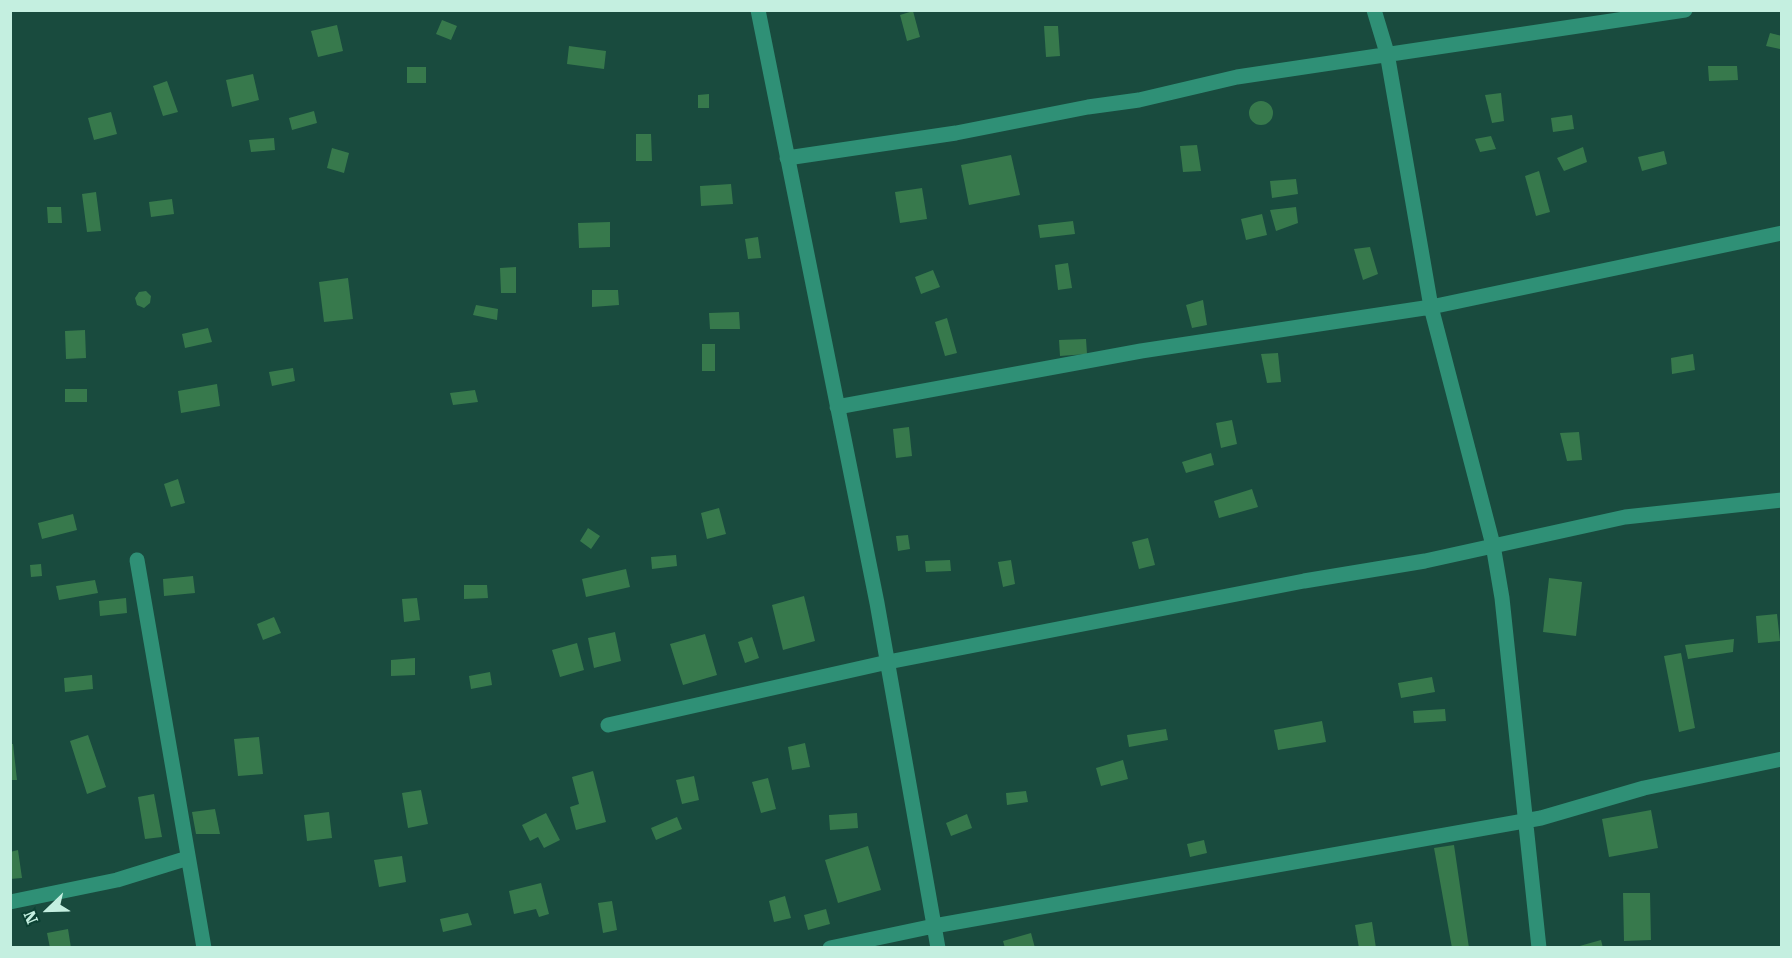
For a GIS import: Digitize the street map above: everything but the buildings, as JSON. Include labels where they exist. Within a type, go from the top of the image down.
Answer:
[{"type":"street","points":[[758,10],[888,662],[938,948]]},
{"type":"street","points":[[1374,10],[1387,53],[1431,307],[1493,545],[1502,598],[1539,948]]},
{"type":"street","points":[[787,158],[956,133],[1088,107],[1139,100],[1236,77],[1685,10]]},
{"type":"street","points":[[837,406],[1141,351],[1431,307],[1782,233]]},
{"type":"street","points":[[608,725],[888,662],[1304,581],[1425,561],[1625,518],[1782,500]]},
{"type":"street","points":[[136,560],[204,948]]},
{"type":"street","points":[[830,948],[934,926],[1524,821],[1644,788],[1782,759]]},
{"type":"street","points":[[10,902],[117,880],[188,858]]}]
